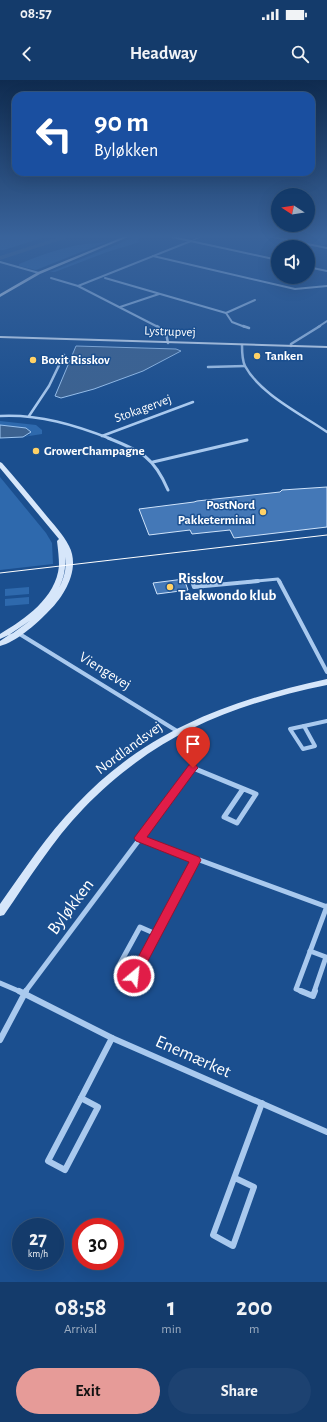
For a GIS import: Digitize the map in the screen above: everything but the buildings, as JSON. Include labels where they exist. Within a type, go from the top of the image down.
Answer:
[{"type":"street","points":[[92,293],[164,330],[168,336],[168,343]]},
{"type":"street","points":[[157,293],[226,312],[255,300]]},
{"type":"street","points":[[120,307],[160,294]]},
{"type":"street","points":[[226,312],[232,322],[249,328]]},
{"type":"street","points":[[291,346],[291,344],[327,322]]},
{"type":"street","name":"Lystrupvej","points":[[0,336],[327,348]]},
{"type":"street","points":[[242,345],[242,355],[245,366],[261,386],[327,432]]},
{"type":"street","points":[[29,416],[49,386],[64,355]]},
{"type":"street","points":[[208,367],[245,366]]},
{"type":"street","name":"Stokagervej","points":[[102,436],[193,402]]},
{"type":"street","name":"Stokagervej","points":[[0,416],[29,416],[53,420],[102,436],[131,448],[152,462],[168,490]]},
{"type":"street","points":[[152,462],[246,440]]},
{"type":"street","points":[[0,464],[54,529],[67,550],[69,558],[67,576],[64,584],[51,605],[31,624],[16,632],[0,644]]},
{"type":"street","points":[[190,576],[194,587],[278,579],[327,672]]},
{"type":"street","points":[[0,637],[16,632]]},
{"type":"street","name":"Viengevej","points":[[16,632],[177,731]]},
{"type":"street","name":"Nordlandsvej","points":[[0,912],[39,857],[80,806],[124,766],[149,748],[177,731],[235,705],[294,688],[327,682]]},
{"type":"street","points":[[304,725],[315,746],[303,749],[290,729],[304,725],[327,721]]},
{"type":"street","name":"Byløkken","points":[[24,993],[193,768],[256,794],[238,823],[224,817],[243,789]]},
{"type":"street","points":[[140,838],[195,860],[327,907],[310,951],[296,989],[313,996],[326,957],[310,951]]},
{"type":"street","points":[[156,934],[140,927],[117,969],[134,976],[195,860]]},
{"type":"street","name":"Enemærket","points":[[0,983],[24,993],[112,1038],[327,1132]]},
{"type":"street","points":[[0,1040],[24,993]]},
{"type":"street","points":[[80,1098],[98,1106],[65,1170],[48,1161],[80,1098],[112,1038]]},
{"type":"street","points":[[235,1178],[254,1187],[233,1246],[213,1235],[262,1104]]},
{"type":"shaded area","points":[[76,346],[176,349],[181,351],[143,371],[94,389],[61,398],[55,396]]},
{"type":"shaded area","points":[[0,421],[36,425],[42,430],[42,434],[23,437],[30,435],[26,428],[0,425]]},
{"type":"shaded area","points":[[0,425],[26,428],[31,432],[23,437],[0,438]]},
{"type":"shaded area","points":[[0,477],[46,533],[52,543],[53,564],[0,570]]},
{"type":"shaded area","points":[[29,587],[29,594],[5,596],[5,589]]},
{"type":"shaded area","points":[[29,597],[29,604],[5,606],[5,599]]},
{"type":"tram line","points":[[0,573],[327,535]]},
{"type":"place","name":"Tanken","points":[[257,356]]},
{"type":"place","name":"Boxit Risskov","points":[[33,360]]},
{"type":"place","name":"GrowerChampagne","points":[[36,451]]},
{"type":"place","name":"PostNord Pakketerminal","points":[[263,512]]},
{"type":"place","name":"Risskov Taekwondo klub","points":[[170,587]]},
{"type":"route","points":[[134,976],[195,860],[140,838],[193,768]]}]
